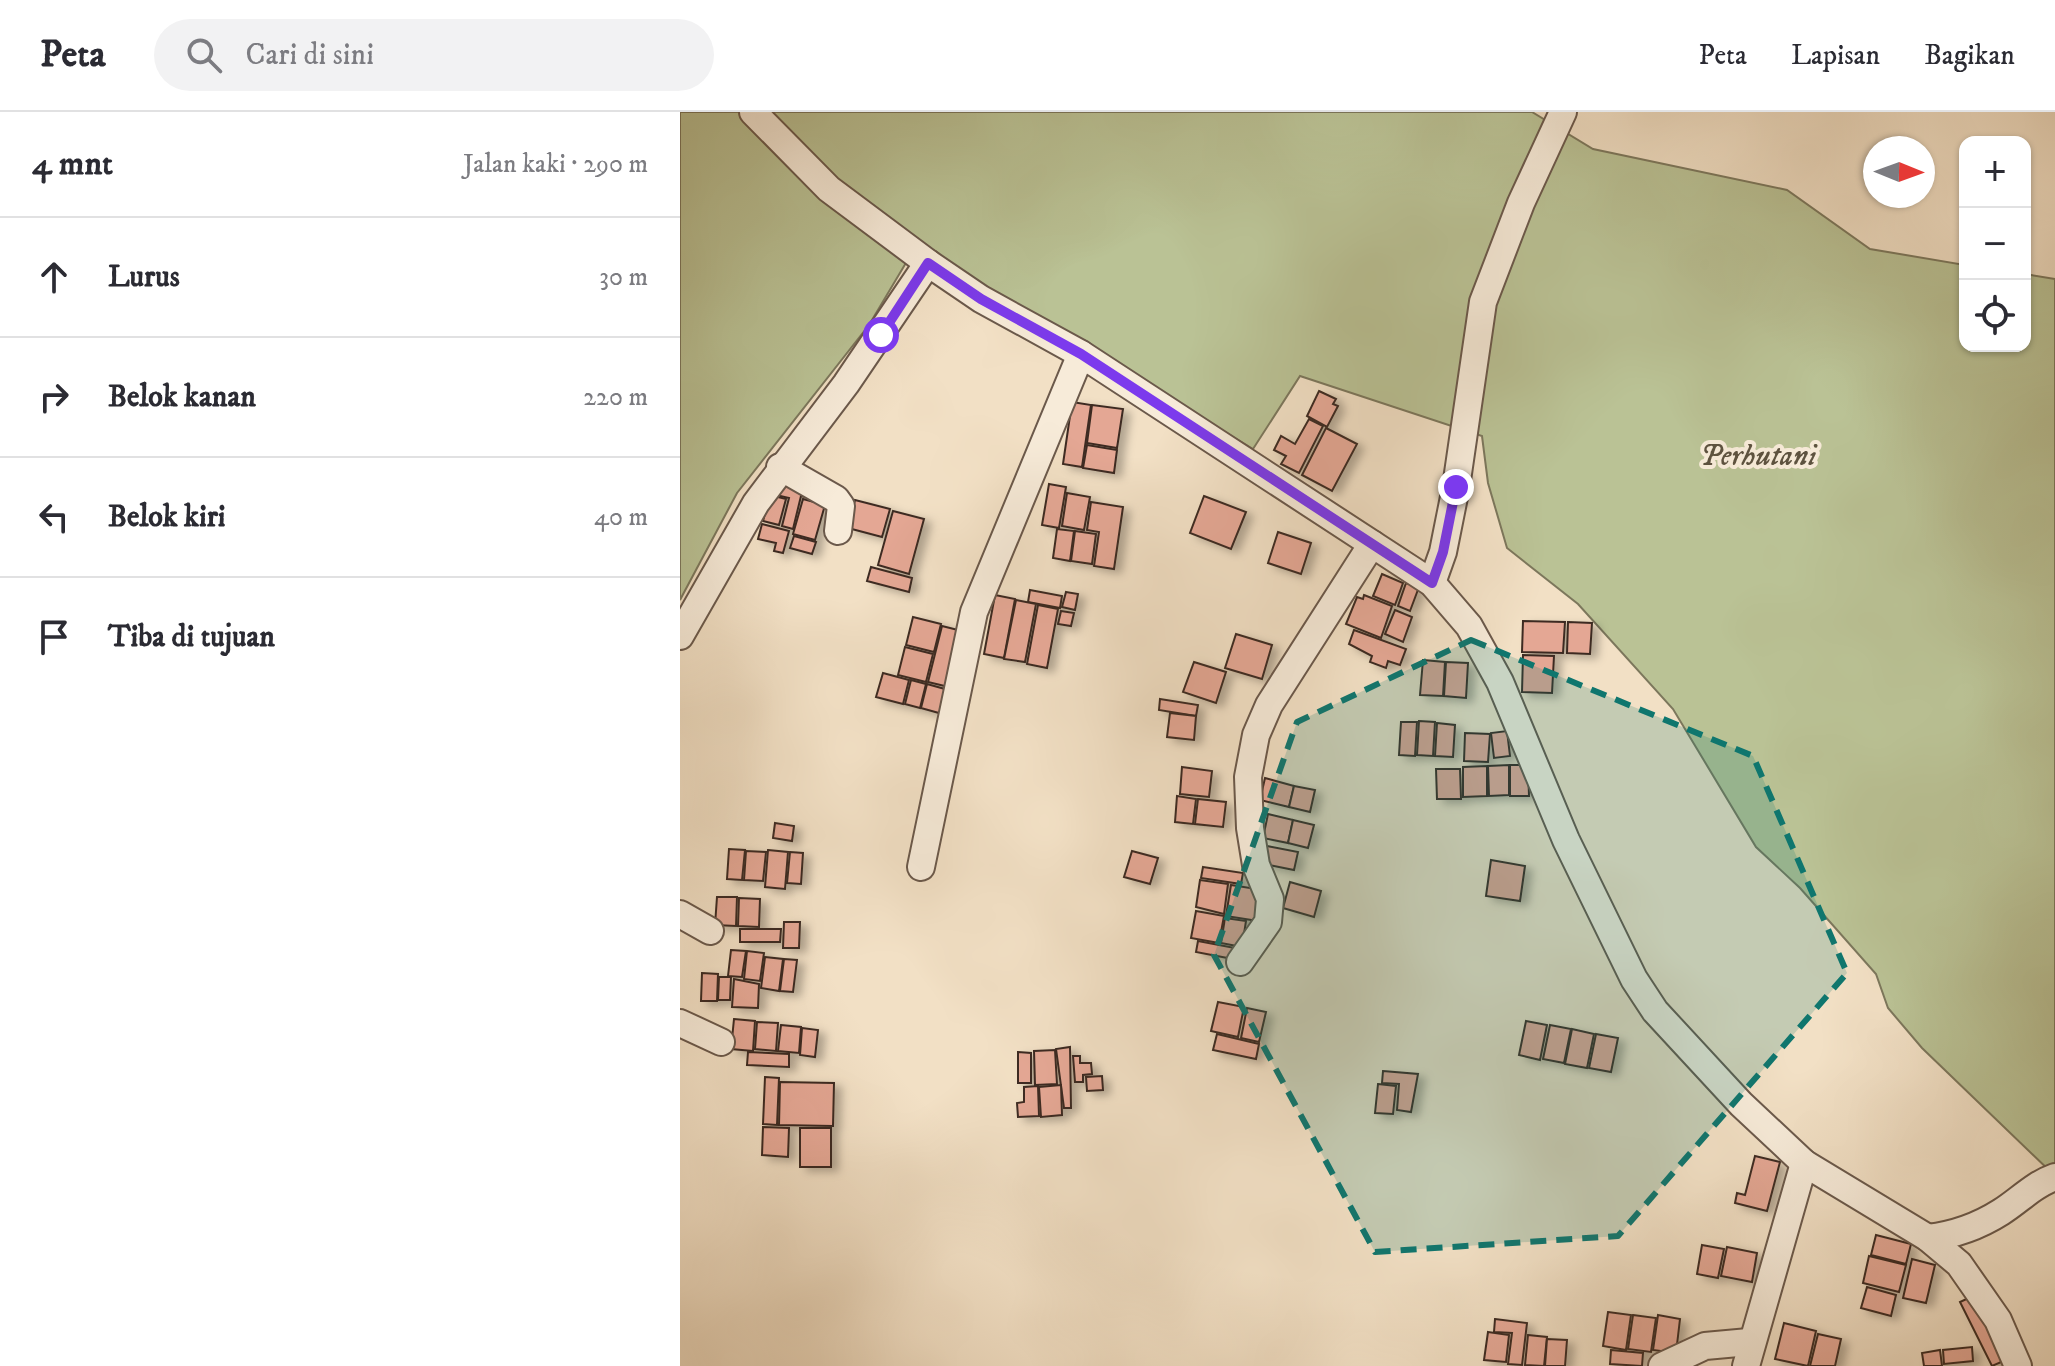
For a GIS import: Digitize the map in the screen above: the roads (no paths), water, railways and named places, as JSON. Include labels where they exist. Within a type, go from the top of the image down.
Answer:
[{"type":"street","points":[[753,112],[829,189],[928,263],[981,299],[1081,354],[1432,583],[1469,626],[1500,682],[1566,840],[1634,979],[1675,1034],[1741,1104],[1804,1163],[1928,1238],[1959,1264],[1998,1320],[2018,1366]]},
{"type":"street","points":[[1432,583],[1443,552],[1456,487],[1483,302],[1527,190],[1563,112]]},
{"type":"street","points":[[680,636],[780,467],[846,384],[928,263]]},
{"type":"street","points":[[921,867],[974,612],[1081,354]]},
{"type":"street","points":[[780,467],[836,499],[841,506],[838,531]]},
{"type":"street","points":[[1240,962],[1268,922],[1270,899],[1256,865],[1250,828],[1248,777],[1256,735],[1269,705],[1372,544]]},
{"type":"street","points":[[680,914],[710,931]]},
{"type":"street","points":[[680,1023],[721,1042]]},
{"type":"street","points":[[1662,1366],[1705,1346],[1748,1354],[1804,1163]]},
{"type":"street","points":[[1928,1238],[1965,1229],[2001,1212],[2037,1184],[2055,1177]]},
{"type":"park label","name":"Perhutani","points":[[1758,455]]}]
